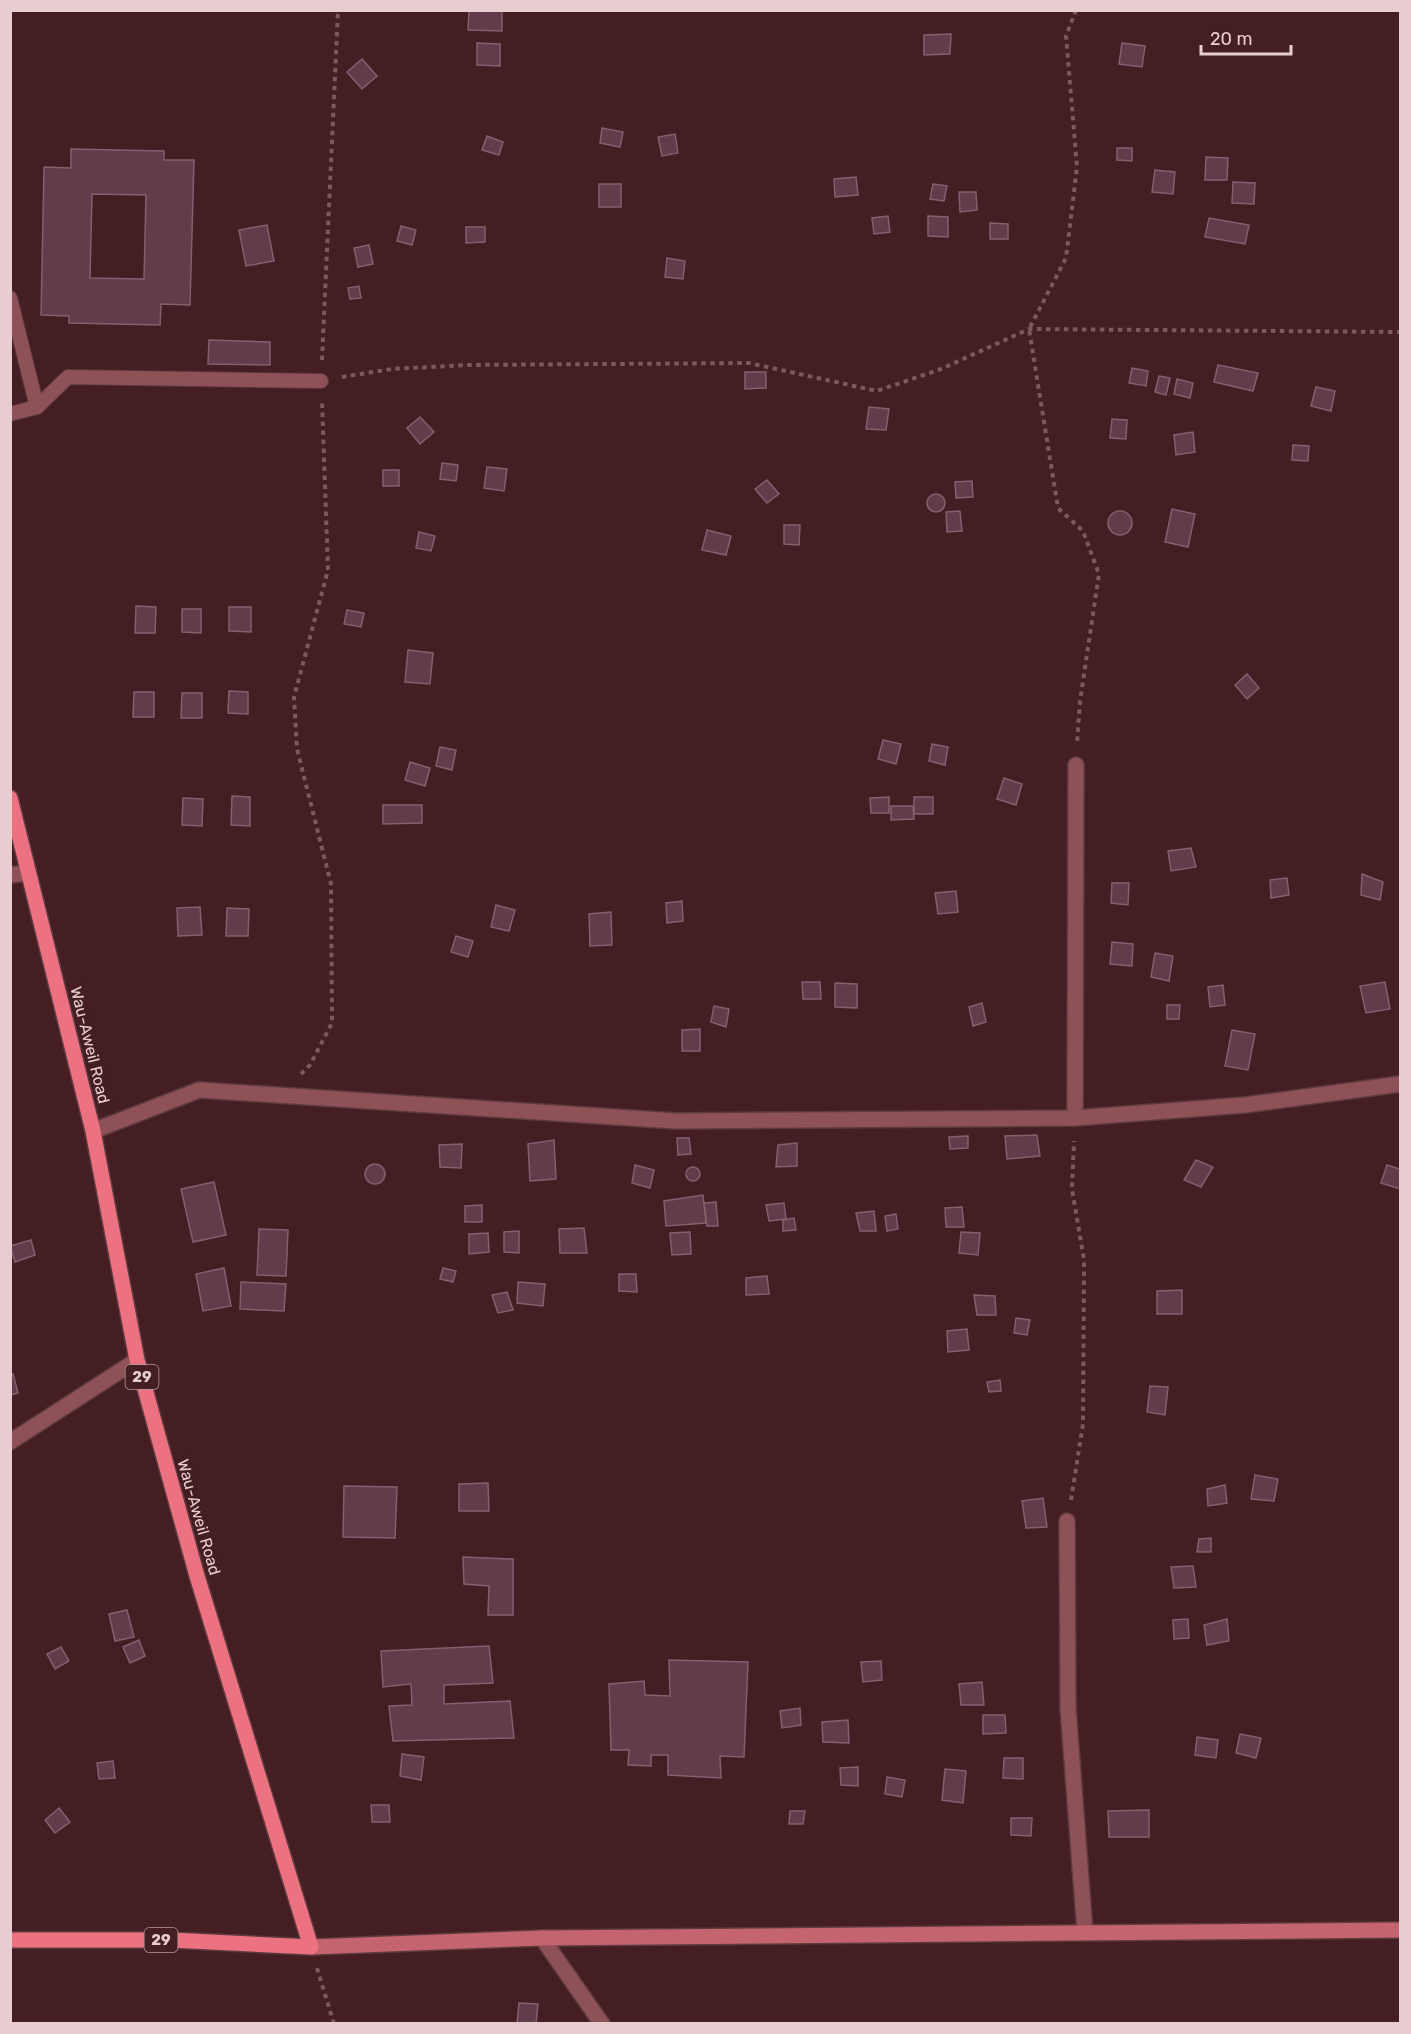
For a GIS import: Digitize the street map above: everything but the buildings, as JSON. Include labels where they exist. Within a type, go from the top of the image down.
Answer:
[{"type":"main road","name":"Wau-Aweil Road","points":[[10,798],[93,1131],[137,1360],[197,1576],[311,1947]]},
{"type":"main road","name":"29","points":[[10,1940],[171,1940],[311,1947]]},
{"type":"street","points":[[1075,1118],[1076,765]]},
{"type":"street","points":[[10,875],[28,873]]},
{"type":"street","points":[[93,1131],[199,1090],[676,1121],[1075,1118],[1245,1105],[1401,1084]]},
{"type":"street","points":[[10,1442],[137,1360]]},
{"type":"street","points":[[1067,1521],[1068,1708],[1085,1932]]},
{"type":"street","points":[[311,1947],[542,1938],[1401,1930]]},
{"type":"street","points":[[542,1938],[602,2024]]},
{"type":"lane","points":[[10,298],[37,407]]},
{"type":"lane","points":[[10,414],[37,407],[68,377],[321,381]]},
{"type":"path","points":[[277,1096],[310,1065],[332,1023],[331,884],[297,749],[294,698],[328,570],[321,381],[331,213],[338,10]]},
{"type":"path","points":[[1076,10],[1066,36],[1077,167],[1066,258],[1029,329],[1058,508],[1083,531],[1099,574],[1080,701],[1076,765]]},
{"type":"path","points":[[321,381],[392,369],[456,366],[749,363],[878,391],[941,369],[1029,329],[1401,332]]},
{"type":"path","points":[[1067,1521],[1083,1424],[1084,1260],[1072,1189],[1075,1118]]},
{"type":"path","points":[[311,1947],[334,2024]]}]
